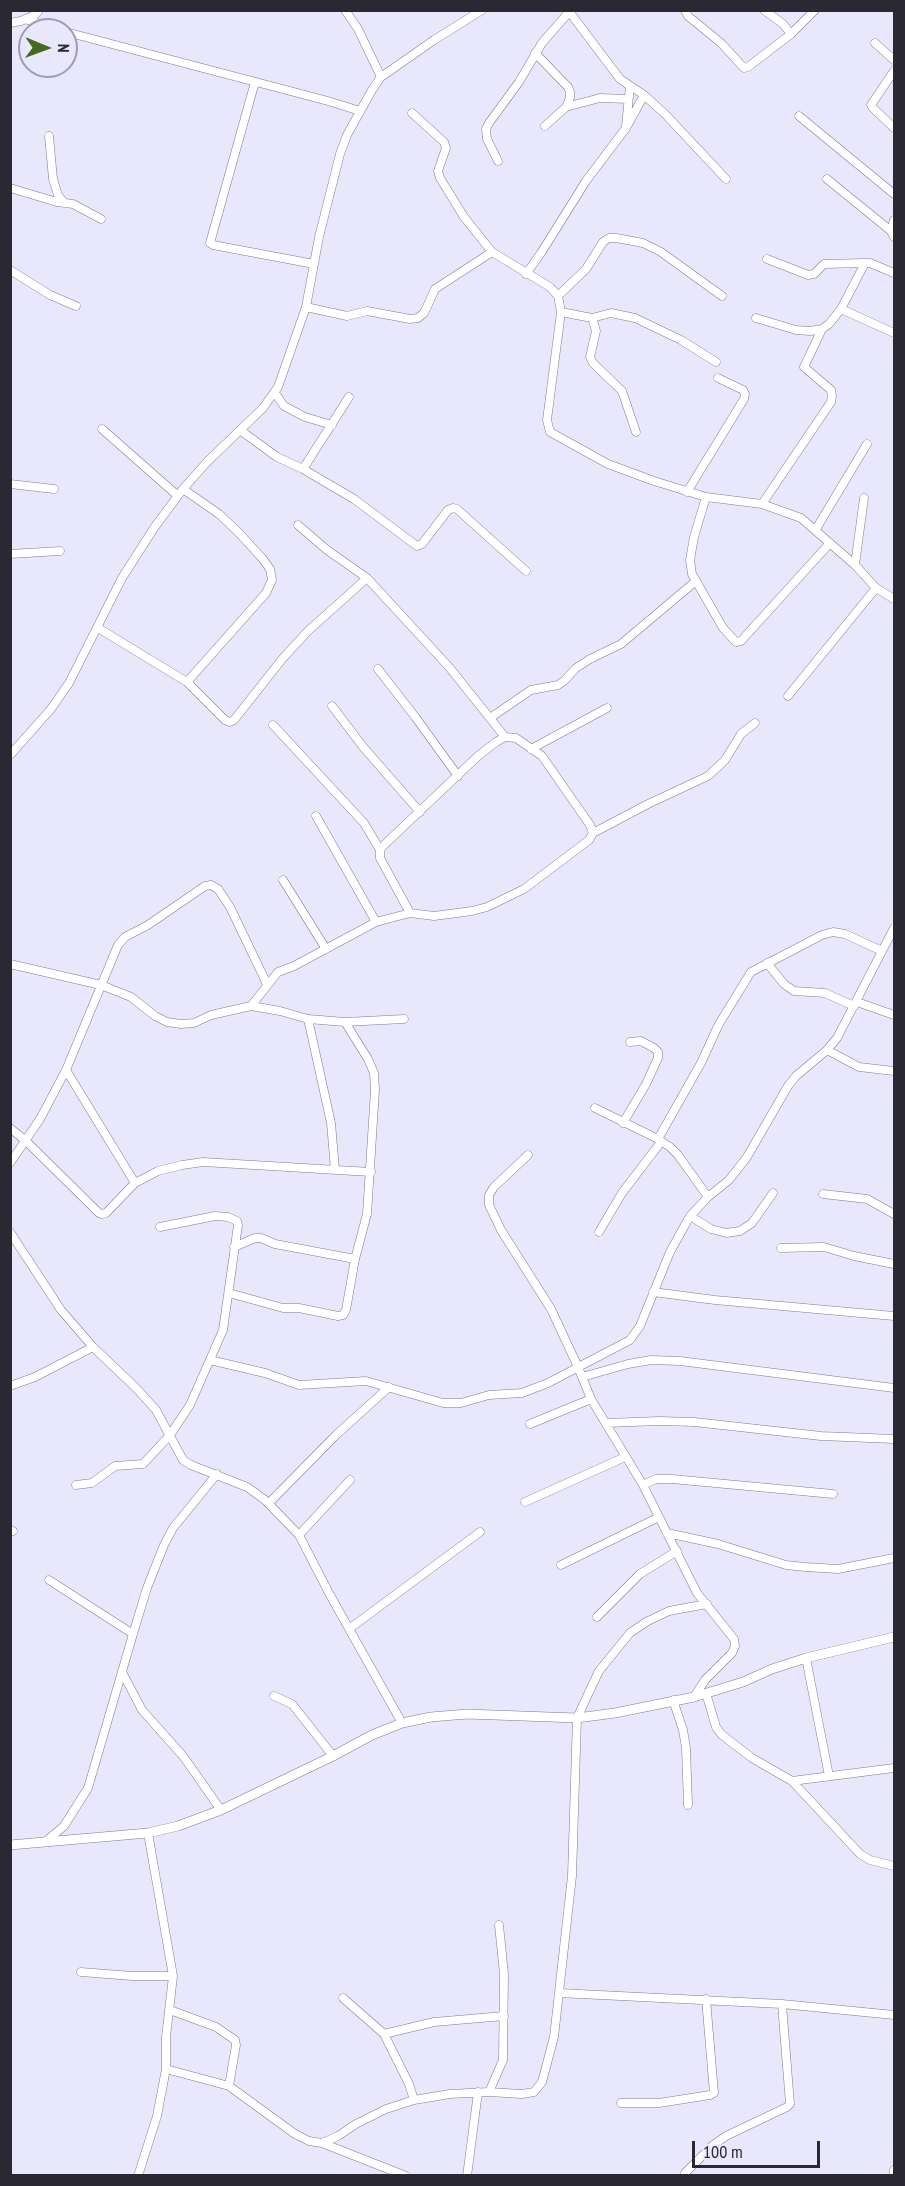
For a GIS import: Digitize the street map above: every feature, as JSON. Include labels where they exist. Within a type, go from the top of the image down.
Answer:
[{"type":"street","points":[[345,10],[358,28],[381,77]]},
{"type":"street","points":[[10,755],[57,700],[74,675],[135,555],[181,492],[207,462],[263,408],[274,393],[306,307],[340,154],[347,135],[381,77],[482,10]]},
{"type":"street","points":[[685,10],[688,16],[721,43],[744,68],[790,34],[815,10]]},
{"type":"street","points":[[764,10],[783,24],[790,34]]},
{"type":"street","points":[[498,161],[487,139],[486,129],[568,11],[620,79],[644,95],[683,131],[726,179]]},
{"type":"street","points":[[78,35],[360,111]]},
{"type":"street","points":[[875,43],[894,60]]},
{"type":"street","points":[[536,54],[568,87],[570,98],[566,107],[544,126]]},
{"type":"street","points":[[894,71],[871,105],[894,128]]},
{"type":"street","points":[[255,82],[210,243],[314,264]]},
{"type":"street","points":[[626,128],[630,86]]},
{"type":"street","points":[[526,274],[542,253],[586,181],[626,128],[644,95]]},
{"type":"street","points":[[566,107],[600,98],[628,99]]},
{"type":"street","points":[[412,113],[444,142],[446,148],[438,171],[464,217],[492,252],[550,287],[558,296],[561,312],[547,420],[550,432],[608,464],[687,492],[706,497],[762,504],[801,518],[855,565],[876,588],[894,599]]},
{"type":"street","points":[[799,116],[894,194]]},
{"type":"street","points":[[48,136],[53,178],[58,195],[63,202]]},
{"type":"street","points":[[827,179],[893,234]]},
{"type":"street","points":[[10,188],[63,202],[83,209],[100,219]]},
{"type":"street","points":[[893,234],[894,220]]},
{"type":"street","points":[[558,296],[586,269],[603,242],[609,238],[643,243],[661,252],[722,296]]},
{"type":"street","points":[[306,307],[347,315],[368,311],[410,319],[417,318],[424,313],[435,289],[492,252]]},
{"type":"street","points":[[768,259],[808,275],[814,274],[824,264],[865,263],[894,273]]},
{"type":"street","points":[[756,318],[796,330],[822,329],[830,324],[840,309],[865,263]]},
{"type":"street","points":[[10,270],[50,295],[76,306]]},
{"type":"street","points":[[840,309],[894,333]]},
{"type":"street","points":[[561,312],[592,318],[611,313],[635,318],[681,340],[716,362]]},
{"type":"street","points":[[592,318],[596,331],[590,357],[593,363],[622,391],[636,432]]},
{"type":"street","points":[[762,504],[831,402],[831,390],[804,367],[822,329]]},
{"type":"street","points":[[687,492],[744,399],[743,390],[718,378]]},
{"type":"street","points":[[274,393],[284,406],[305,417],[332,425]]},
{"type":"street","points":[[303,469],[349,397]]},
{"type":"street","points":[[102,429],[181,492],[219,514],[270,569],[272,580],[266,593],[187,682]]},
{"type":"street","points":[[240,430],[268,451],[354,499],[417,546],[422,544],[448,510],[457,509],[526,571]]},
{"type":"street","points":[[816,529],[867,444]]},
{"type":"street","points":[[10,484],[54,489]]},
{"type":"street","points":[[706,497],[694,537],[690,560],[692,573],[723,628],[734,641],[740,642],[830,543]]},
{"type":"street","points":[[855,565],[864,498]]},
{"type":"street","points":[[298,525],[327,550],[367,578],[449,667],[505,737]]},
{"type":"street","points":[[10,554],[60,551]]},
{"type":"street","points":[[98,628],[187,682],[225,720],[230,722],[234,720],[282,658],[308,631],[367,578]]},
{"type":"street","points":[[490,718],[531,690],[558,685],[576,668],[621,644],[696,581]]},
{"type":"street","points":[[788,696],[876,588]]},
{"type":"street","points":[[378,669],[458,776]]},
{"type":"street","points":[[332,706],[364,748],[420,812]]},
{"type":"street","points":[[531,749],[607,708]]},
{"type":"street","points":[[251,1006],[278,972],[294,966],[376,922],[410,913],[434,916],[472,911],[505,899],[524,889],[589,840],[593,833],[708,776],[725,760],[741,734],[755,723]]},
{"type":"street","points":[[273,725],[364,823],[380,850],[380,858],[410,913]]},
{"type":"street","points":[[380,850],[478,756],[505,737],[516,738],[542,756],[590,825],[593,833]]},
{"type":"street","points":[[316,816],[376,922]]},
{"type":"street","points":[[283,880],[326,949]]},
{"type":"street","points":[[10,1163],[40,1119],[66,1070],[118,945],[125,937],[148,925],[168,909],[205,886],[211,885],[218,889],[230,907],[267,984]]},
{"type":"street","points":[[210,1360],[265,1373],[299,1385],[366,1381],[443,1403],[461,1403],[489,1395],[522,1393],[548,1383],[630,1340],[635,1335],[670,1252],[690,1216],[729,1180],[747,1157],[796,1076],[827,1050],[837,1038],[894,928]]},
{"type":"street","points":[[599,1232],[622,1192],[659,1140],[746,977],[756,968],[822,934],[833,932],[845,934],[882,951]]},
{"type":"street","points":[[766,963],[794,992],[825,993],[894,1015]]},
{"type":"street","points":[[10,964],[101,985],[131,997],[155,1016],[167,1022],[181,1024],[194,1023],[211,1015],[251,1006],[308,1019],[345,1022],[404,1019]]},
{"type":"street","points":[[308,1019],[331,1123],[335,1170]]},
{"type":"street","points":[[229,1293],[283,1308],[299,1308],[338,1316],[343,1315],[346,1310],[355,1259],[367,1214],[375,1090],[374,1073],[368,1059],[345,1022]]},
{"type":"street","points":[[623,1123],[646,1084],[658,1052],[642,1041],[630,1042]]},
{"type":"street","points":[[827,1050],[859,1067],[894,1071]]},
{"type":"street","points":[[66,1070],[135,1183]]},
{"type":"street","points":[[595,1108],[659,1140],[678,1155],[708,1197]]},
{"type":"street","points":[[10,1128],[99,1213],[106,1213],[135,1183],[158,1171],[182,1165],[203,1162],[370,1172]]},
{"type":"street","points":[[528,1155],[494,1187],[489,1195],[489,1205],[501,1230],[551,1309],[591,1399],[643,1485],[697,1593],[734,1639],[735,1646],[732,1653],[705,1680],[694,1697]]},
{"type":"street","points":[[690,1216],[711,1229],[726,1233],[740,1231],[752,1223],[773,1193]]},
{"type":"street","points":[[823,1194],[867,1199],[894,1214]]},
{"type":"street","points":[[76,1485],[92,1483],[115,1466],[141,1465],[170,1435],[190,1406],[223,1330],[238,1225],[235,1219],[215,1216],[160,1227]]},
{"type":"street","points":[[10,1232],[62,1310],[93,1347],[150,1402],[183,1460],[190,1465],[247,1486],[269,1503],[299,1535],[402,1723]]},
{"type":"street","points":[[234,1247],[255,1238],[261,1238],[275,1244],[355,1259]]},
{"type":"street","points":[[781,1248],[824,1247],[894,1264]]},
{"type":"street","points":[[653,1292],[715,1300],[894,1316]]},
{"type":"street","points":[[10,1386],[36,1377],[93,1347]]},
{"type":"street","points":[[582,1377],[651,1360],[680,1361],[894,1388]]},
{"type":"street","points":[[269,1503],[336,1435],[389,1387]]},
{"type":"street","points":[[530,1424],[591,1399]]},
{"type":"street","points":[[606,1424],[694,1422],[821,1436],[894,1439]]},
{"type":"street","points":[[525,1502],[625,1457]]},
{"type":"street","points":[[43,1843],[64,1826],[88,1788],[147,1588],[173,1528],[217,1474]]},
{"type":"street","points":[[643,1485],[649,1481],[672,1479],[833,1494]]},
{"type":"street","points":[[299,1535],[350,1480]]},
{"type":"street","points":[[561,1565],[659,1517]]},
{"type":"street","points":[[349,1629],[480,1532]]},
{"type":"street","points":[[667,1533],[718,1544],[786,1565],[838,1569],[894,1558]]},
{"type":"street","points":[[597,1617],[640,1574],[677,1551]]},
{"type":"street","points":[[49,1580],[133,1634]]},
{"type":"street","points":[[322,2143],[386,2109],[414,2100],[478,2092],[528,2093],[534,2092],[542,2082],[554,2037],[572,1876],[578,1718],[599,1671],[630,1633],[669,1611],[706,1604]]},
{"type":"street","points":[[10,1845],[148,1833],[178,1826],[221,1810],[372,1735],[402,1723],[431,1717],[468,1714],[578,1718],[615,1713],[694,1697],[806,1658],[894,1637]]},
{"type":"street","points":[[806,1658],[829,1776]]},
{"type":"street","points":[[122,1672],[142,1710],[183,1756],[221,1810]]},
{"type":"street","points":[[706,1693],[716,1727],[722,1735],[752,1758],[792,1781],[860,1854],[870,1860],[894,1866]]},
{"type":"street","points":[[274,1696],[292,1704],[333,1756]]},
{"type":"street","points":[[673,1700],[683,1730],[686,1748],[688,1805]]},
{"type":"street","points":[[792,1781],[894,1768]]},
{"type":"street","points":[[138,2175],[154,2129],[166,2068],[166,2037],[172,1976],[148,1833]]},
{"type":"street","points":[[489,2092],[503,2061],[504,1974],[499,1925]]},
{"type":"street","points":[[81,1972],[172,1976]]},
{"type":"street","points":[[559,1993],[706,1999],[894,2015]]},
{"type":"street","points":[[343,1998],[384,2034],[409,2084],[414,2100]]},
{"type":"street","points":[[621,2103],[659,2103],[710,2096],[714,2093],[706,1999]]},
{"type":"street","points":[[685,2173],[712,2146],[726,2136],[787,2107],[790,2103],[782,2004]]},
{"type":"street","points":[[170,2010],[216,2027],[235,2040],[229,2086]]},
{"type":"street","points":[[384,2034],[434,2022],[504,2016]]},
{"type":"street","points":[[166,2068],[229,2086],[295,2134],[406,2175]]},
{"type":"street","points":[[467,2175],[478,2092]]},
{"type":"street","points":[[893,2175],[894,2170]]}]
